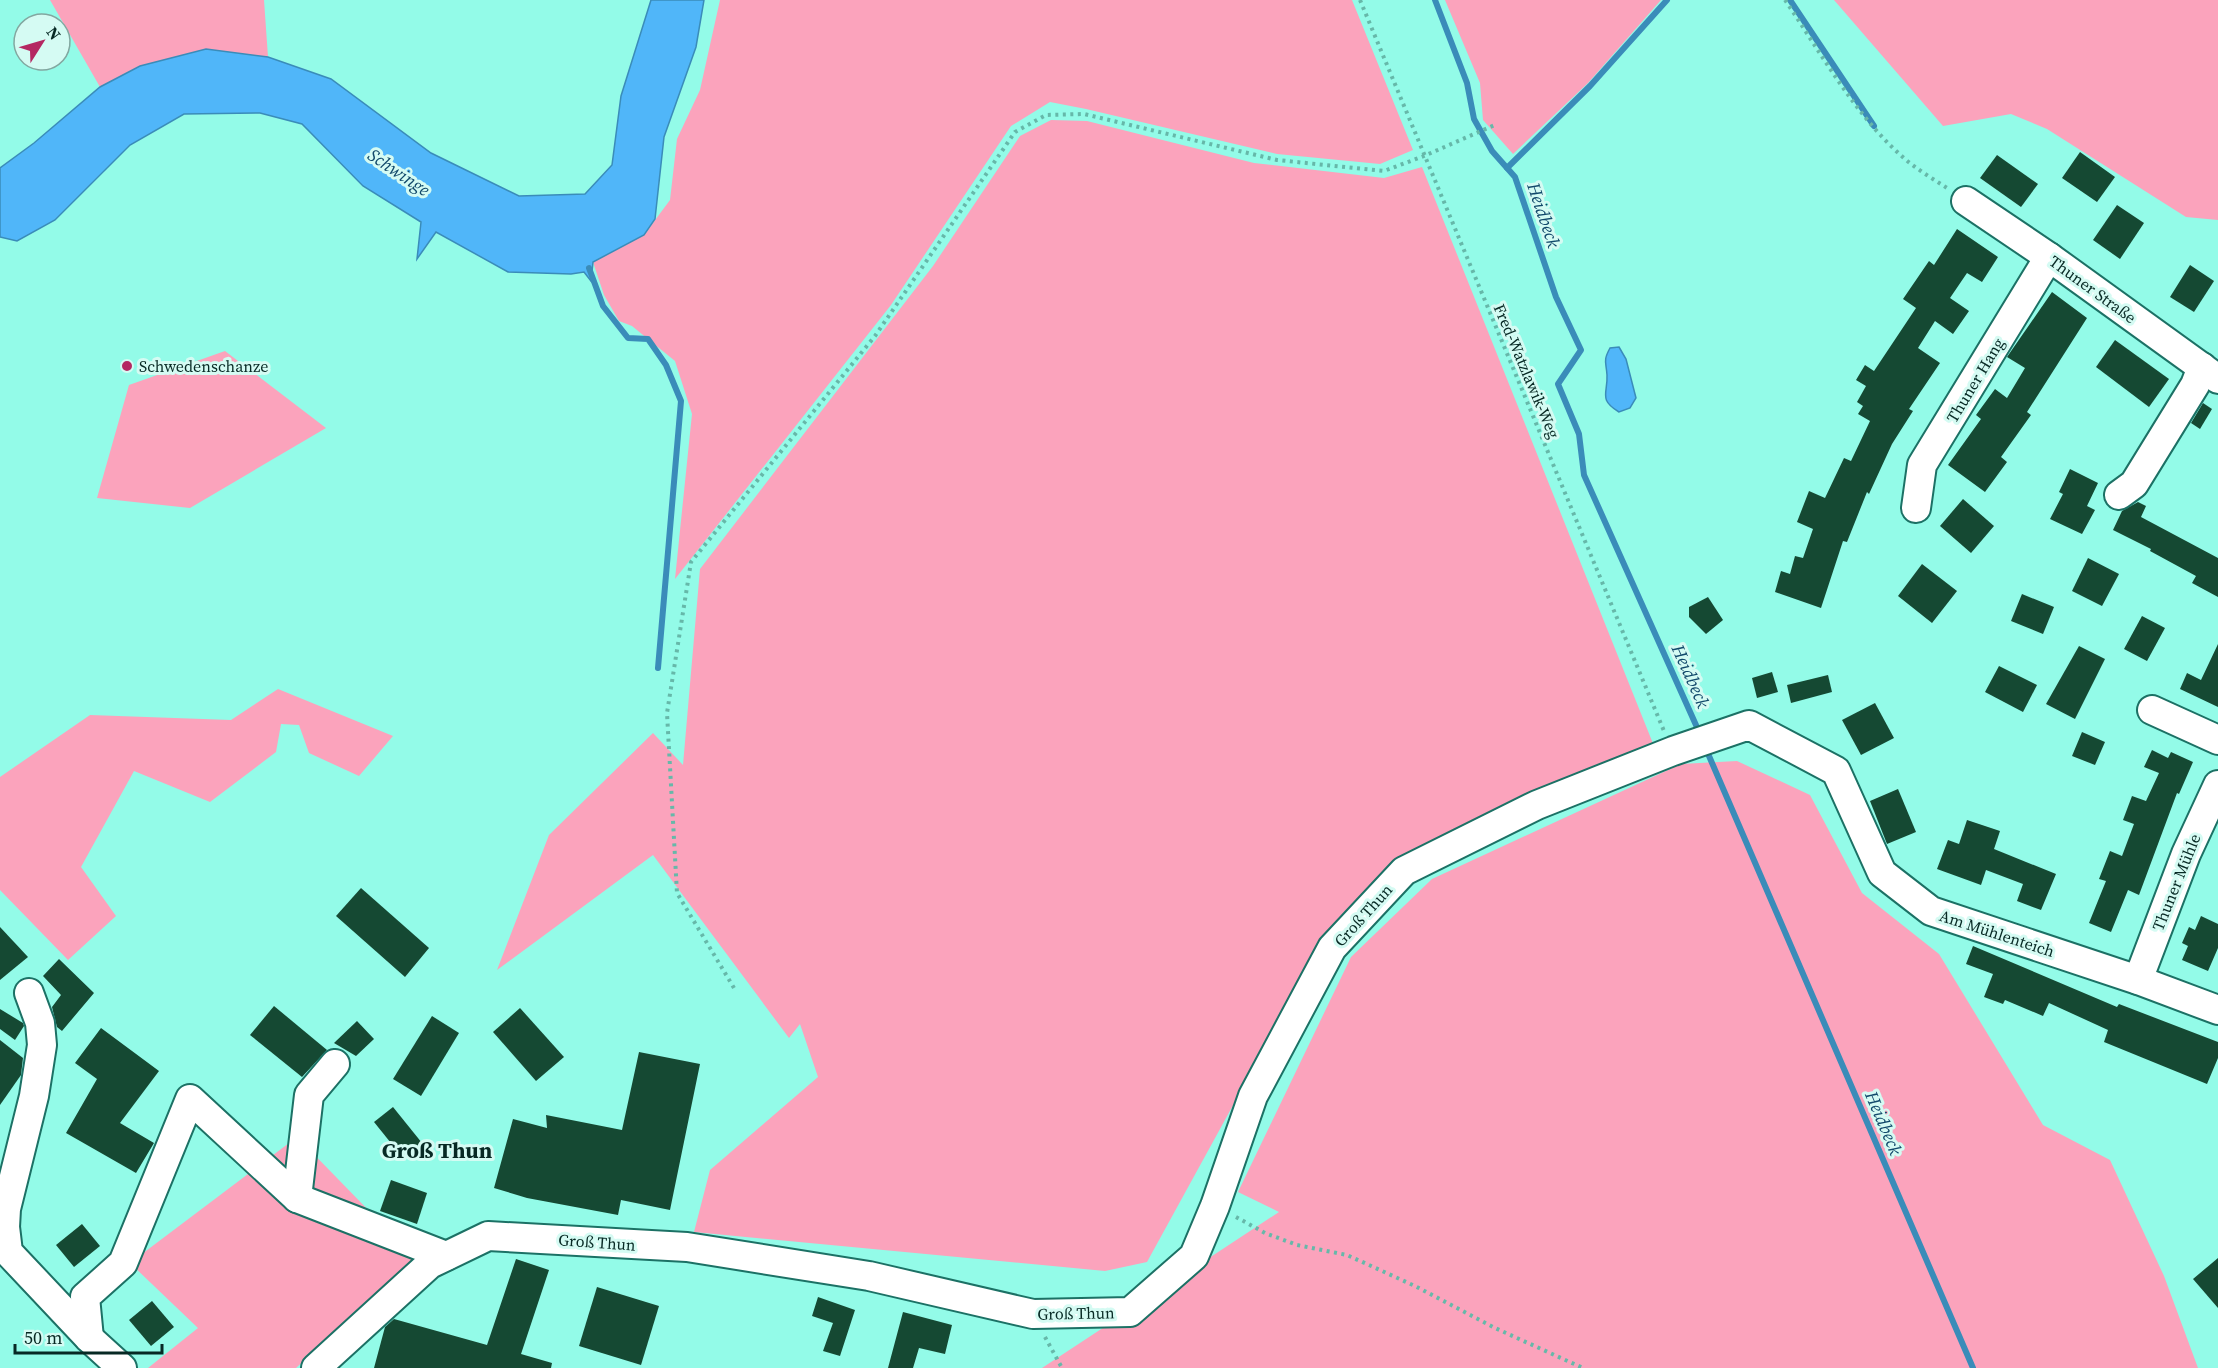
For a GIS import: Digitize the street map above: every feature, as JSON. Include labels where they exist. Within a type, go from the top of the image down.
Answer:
[{"type":"street","name":"Thuner Straße","points":[[1966,201],[2049,257],[2210,373]]},
{"type":"street","name":"Thuner Hang","points":[[1916,508],[1922,465],[2049,257]]},
{"type":"street","points":[[2119,495],[2134,484],[2195,385],[2210,373]]},
{"type":"street","points":[[2152,710],[2218,740]]},
{"type":"street","name":"Groß Thun","points":[[316,1368],[430,1264],[488,1236],[687,1247],[869,1276],[1033,1314],[1130,1312],[1194,1256],[1215,1206],[1253,1096],[1332,948],[1404,871],[1537,805],[1673,751],[1749,725]]},
{"type":"street","name":"Am Mühlenteich","points":[[1749,725],[1836,771],[1882,873],[1931,911],[2138,980],[2218,1010]]},
{"type":"street","name":"Thuner Mühle","points":[[2138,980],[2186,854],[2218,785]]},
{"type":"street","points":[[29,993],[40,1023],[42,1045],[34,1096],[6,1209],[5,1227],[8,1252],[88,1338],[122,1368]]},
{"type":"street","points":[[297,1198],[309,1095],[336,1064]]},
{"type":"street","points":[[88,1338],[85,1297],[123,1263],[190,1099],[297,1198],[446,1256]]},
{"type":"path","name":"Fred-Watzlawik-Weg","points":[[1360,0],[1673,751]]},
{"type":"path","points":[[1785,0],[1839,83],[1886,140],[1906,159],[1966,201]]},
{"type":"path","points":[[734,988],[677,893],[666,714],[691,562],[875,336],[1015,132],[1046,115],[1084,114],[1277,160],[1384,171],[1497,124]]},
{"type":"path","points":[[1215,1206],[1265,1233],[1287,1241],[1347,1255],[1415,1286],[1495,1328],[1583,1368]]},
{"type":"path","points":[[1033,1314],[1062,1368]]},
{"type":"shaded area","points":[[50,0],[264,0],[268,57],[206,49],[140,66],[100,87],[72,38],[72,12],[57,12]]},
{"type":"shaded area","points":[[720,0],[1352,0],[1413,150],[1380,164],[1277,154],[1050,102],[1011,126],[891,305],[675,579],[692,414],[675,361],[632,326],[619,321],[604,295],[593,262],[644,235],[670,200],[677,139],[700,90]]},
{"type":"shaded area","points":[[1445,0],[1661,0],[1588,83],[1513,154],[1483,120],[1480,83]]},
{"type":"shaded area","points":[[1834,0],[2218,0],[2218,220],[2186,217],[2047,129],[2011,114],[1943,126]]},
{"type":"shaded area","points":[[1051,120],[1087,121],[1254,163],[1384,178],[1422,167],[1654,746],[1399,861],[1321,945],[1147,1262],[1105,1271],[694,1232],[710,1170],[818,1077],[800,1024],[789,1038],[653,855],[497,970],[549,835],[653,733],[683,765],[700,569],[933,266],[1020,136]]},
{"type":"shaded area","points":[[225,351],[326,428],[190,508],[97,498],[129,385]]},
{"type":"shaded area","points":[[278,689],[393,736],[359,776],[309,753],[299,725],[281,724],[276,752],[210,802],[134,771],[81,867],[116,916],[68,960],[0,890],[0,777],[90,715],[231,720]]},
{"type":"shaded area","points":[[1737,761],[1810,795],[1862,893],[1939,954],[2043,1125],[2110,1160],[2164,1276],[2198,1368],[1042,1368],[1279,1212],[1238,1192],[1351,957],[1432,879],[1681,764]]},
{"type":"shaded area","points":[[297,1137],[415,1258],[296,1368],[148,1368],[198,1328],[130,1263]]},
{"type":"water","name":"Schwinge","points":[[651,0],[704,0],[696,47],[664,137],[655,219],[644,235],[593,262],[591,281],[584,272],[571,274],[508,272],[436,232],[417,259],[421,222],[363,186],[302,124],[260,113],[184,114],[130,145],[55,220],[17,241],[0,237],[0,168],[34,143],[100,87],[140,66],[206,49],[268,57],[331,79],[431,153],[519,196],[585,194],[612,165],[621,96]]},
{"type":"water","points":[[1619,347],[1626,359],[1636,398],[1630,408],[1619,412],[1606,400],[1606,356],[1610,348]]},
{"type":"building","points":[[2080,152],[2115,177],[2097,202],[2062,178]]},
{"type":"building","points":[[1997,155],[2038,184],[2021,207],[1980,178]]},
{"type":"building","points":[[2117,205],[2144,223],[2120,259],[2093,240]]},
{"type":"building","points":[[1957,229],[1998,257],[1982,282],[1967,273],[1950,298],[1969,311],[1953,334],[1935,321],[1918,348],[1940,363],[1909,409],[1913,411],[1892,444],[1869,494],[1867,492],[1847,542],[1843,541],[1821,608],[1775,592],[1781,571],[1790,574],[1795,556],[1803,558],[1813,529],[1797,522],[1809,491],[1825,498],[1844,458],[1851,461],[1870,421],[1858,414],[1863,406],[1857,402],[1866,386],[1856,380],[1865,365],[1874,371],[1916,308],[1903,299],[1929,261],[1934,265]]},
{"type":"building","points":[[2190,265],[2214,281],[2194,312],[2170,297]]},
{"type":"building","points":[[2052,292],[2087,318],[2027,412],[2031,415],[2001,457],[2007,462],[1985,492],[1948,465],[1981,419],[1976,415],[1995,389],[2007,398],[2025,368],[2007,357]]},
{"type":"building","points":[[2115,340],[2169,379],[2149,407],[2096,367]]},
{"type":"building","points":[[2203,403],[2212,409],[2200,429],[2191,423]]},
{"type":"building","points":[[2070,469],[2098,483],[2087,506],[2095,510],[2082,534],[2050,519],[2063,494],[2059,492]]},
{"type":"building","points":[[1963,499],[1994,526],[1971,553],[1940,526]]},
{"type":"building","points":[[2138,502],[2146,506],[2141,517],[2218,558],[2218,597],[2192,583],[2196,576],[2150,551],[2151,549],[2113,530],[2122,511]]},
{"type":"building","points":[[2088,558],[2119,574],[2102,606],[2072,591]]},
{"type":"building","points":[[1922,564],[1957,591],[1932,623],[1898,596]]},
{"type":"building","points":[[2022,594],[2054,607],[2043,634],[2011,621]]},
{"type":"building","points":[[1708,597],[1723,620],[1706,634],[1689,617],[1689,607]]},
{"type":"building","points":[[2142,616],[2165,628],[2147,661],[2124,649]]},
{"type":"building","points":[[2218,644],[2218,707],[2180,689],[2187,673],[2201,680]]},
{"type":"building","points":[[2079,646],[2105,659],[2075,719],[2046,704]]},
{"type":"building","points":[[1999,666],[2037,685],[2023,712],[1985,692]]},
{"type":"building","points":[[1772,672],[1778,692],[1757,698],[1752,678]]},
{"type":"building","points":[[1828,675],[1832,692],[1791,703],[1787,685]]},
{"type":"building","points":[[1875,703],[1894,738],[1861,755],[1842,720]]},
{"type":"building","points":[[2082,732],[2105,742],[2095,765],[2072,756]]},
{"type":"building","points":[[2152,750],[2168,758],[2171,752],[2193,762],[2179,794],[2177,793],[2139,895],[2128,890],[2111,932],[2089,923],[2106,881],[2099,879],[2110,851],[2122,856],[2134,824],[2123,820],[2132,796],[2146,801],[2159,773],[2144,767]]},
{"type":"building","points":[[1898,789],[1916,832],[1887,844],[1870,801]]},
{"type":"building","points":[[1967,820],[2000,831],[1994,849],[2056,874],[2041,910],[2017,901],[2023,884],[1986,870],[1981,885],[1937,869],[1948,840],[1959,844]]},
{"type":"building","points":[[361,888],[429,948],[405,977],[336,916]]},
{"type":"building","points":[[2201,916],[2218,924],[2218,948],[2208,971],[2182,960],[2188,946],[2182,943],[2189,927],[2195,930]]},
{"type":"building","points":[[0,927],[28,957],[0,980]]},
{"type":"building","points":[[1973,946],[2117,1007],[2119,1004],[2218,1042],[2218,1058],[2207,1084],[2104,1042],[2108,1030],[2049,1003],[2043,1016],[2005,1000],[2003,1004],[1984,997],[1993,974],[1966,964]]},
{"type":"building","points":[[59,959],[94,993],[62,1031],[57,1027],[52,1007],[61,995],[43,976]]},
{"type":"building","points":[[274,1006],[327,1050],[302,1077],[250,1035]]},
{"type":"building","points":[[520,1008],[564,1057],[536,1081],[493,1032]]},
{"type":"building","points":[[0,1009],[23,1023],[24,1026],[15,1040],[0,1029]]},
{"type":"building","points":[[432,1016],[459,1033],[421,1096],[393,1079]]},
{"type":"building","points":[[357,1021],[374,1039],[356,1056],[334,1043]]},
{"type":"building","points":[[101,1028],[159,1071],[120,1123],[154,1143],[136,1173],[66,1133],[97,1079],[75,1063]]},
{"type":"building","points":[[0,1040],[23,1058],[21,1075],[0,1105]]},
{"type":"building","points":[[639,1052],[700,1064],[670,1210],[621,1200],[618,1215],[527,1198],[494,1188],[513,1119],[547,1128],[546,1115],[622,1130]]},
{"type":"building","points":[[393,1107],[422,1143],[403,1158],[374,1122]]},
{"type":"building","points":[[391,1180],[427,1193],[417,1224],[380,1211]]},
{"type":"building","points":[[82,1224],[100,1246],[74,1267],[56,1245]]},
{"type":"building","points":[[2218,1258],[2218,1308],[2193,1279]]},
{"type":"building","points":[[516,1259],[549,1270],[521,1354],[552,1363],[551,1368],[374,1368],[385,1327],[394,1319],[487,1345]]},
{"type":"building","points":[[597,1287],[659,1306],[641,1365],[579,1346]]},
{"type":"building","points":[[818,1297],[855,1310],[840,1356],[823,1351],[833,1323],[812,1316]]},
{"type":"building","points":[[152,1301],[174,1327],[151,1346],[129,1320]]},
{"type":"building","points":[[903,1312],[952,1325],[945,1354],[919,1348],[913,1368],[888,1368]]},
{"type":"waterway","name":"Heidbeck","points":[[1435,0],[1467,83],[1474,119],[1492,151],[1515,177],[1556,297],[1581,350],[1558,384],[1579,434],[1584,475],[1700,734]]},
{"type":"waterway","points":[[1507,168],[1590,86],[1667,0]]},
{"type":"waterway","points":[[1790,0],[1874,126]]},
{"type":"waterway","points":[[589,268],[603,306],[628,338],[648,339],[666,365],[681,401],[658,668]]},
{"type":"waterway","name":"Heidbeck","points":[[1706,749],[1973,1368]]},
{"type":"place","name":"Schwedenschanze","points":[[127,366]]},
{"type":"district","name":"Groß Thun","points":[[437,1150]]}]
